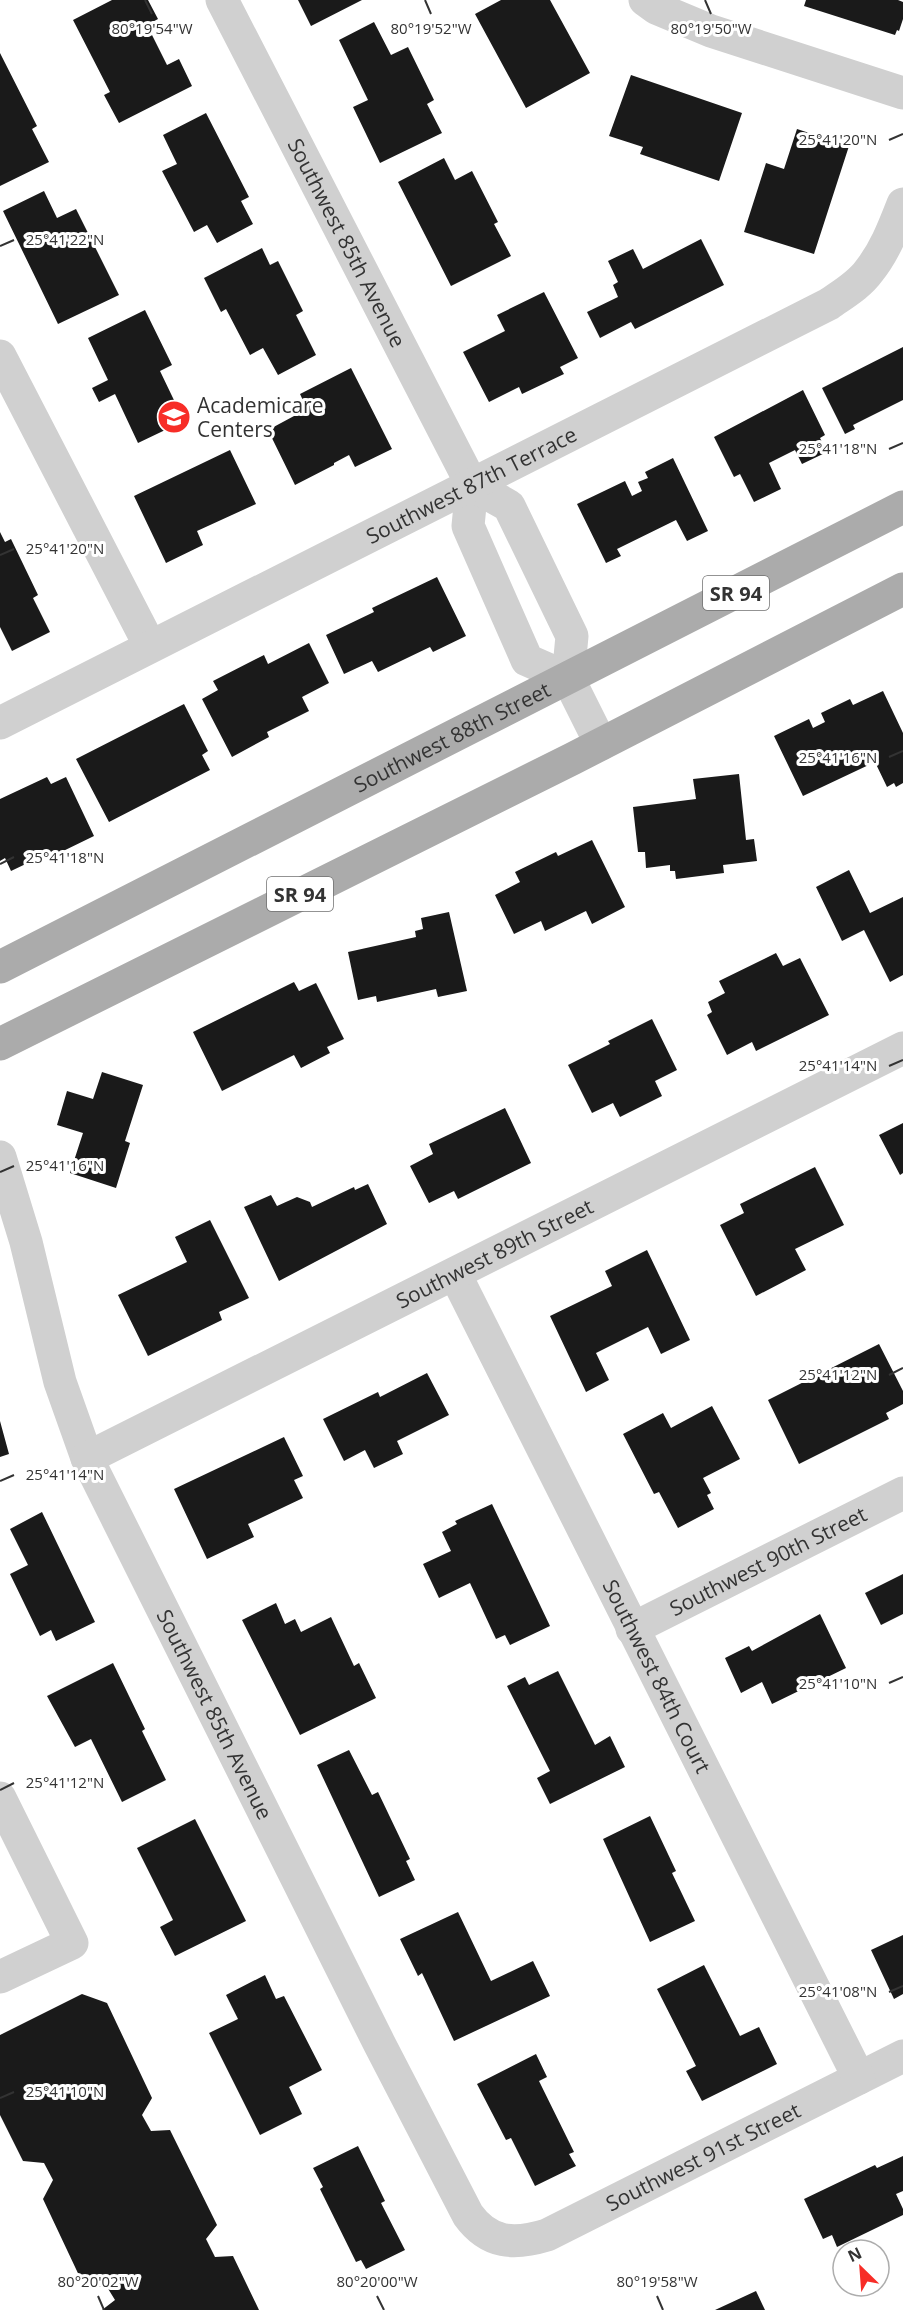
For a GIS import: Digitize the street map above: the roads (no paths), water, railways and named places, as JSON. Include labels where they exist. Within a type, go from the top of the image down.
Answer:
[{"type":"main road","name":"Southwest 88th Street","points":[[0,967],[903,507]]},
{"type":"main road","name":"SR 94","points":[[0,1044],[601,744],[903,589]]},
{"type":"street","name":"Southwest 85th Avenue","points":[[222,0],[472,485]]},
{"type":"street","points":[[645,0],[656,8],[711,31],[903,93]]},
{"type":"street","name":"Southwest 87th Terrace","points":[[0,723],[829,304],[869,272],[890,238],[903,204]]},
{"type":"street","points":[[0,356],[150,646]]},
{"type":"street","points":[[568,678],[527,660],[468,526],[472,485],[509,506],[572,636],[568,678],[601,744]]},
{"type":"street","name":"Southwest 89th Street","points":[[87,1458],[903,1048]]},
{"type":"street","name":"Southwest 85th Avenue","points":[[0,1157],[26,1242],[60,1382],[87,1458],[105,1498],[378,2043],[468,2215],[486,2234],[497,2239]]},
{"type":"street","name":"Southwest 84th Court","points":[[455,1274],[859,2078]]},
{"type":"street","name":"Southwest 90th Street","points":[[632,1629],[903,1493]]},
{"type":"street","points":[[0,1798],[72,1943],[0,1977]]},
{"type":"street","name":"Southwest 91st Street","points":[[497,2239],[525,2240],[547,2235],[903,2056]]},
{"type":"place","name":"Academicare Centers","points":[[174,417]]}]
